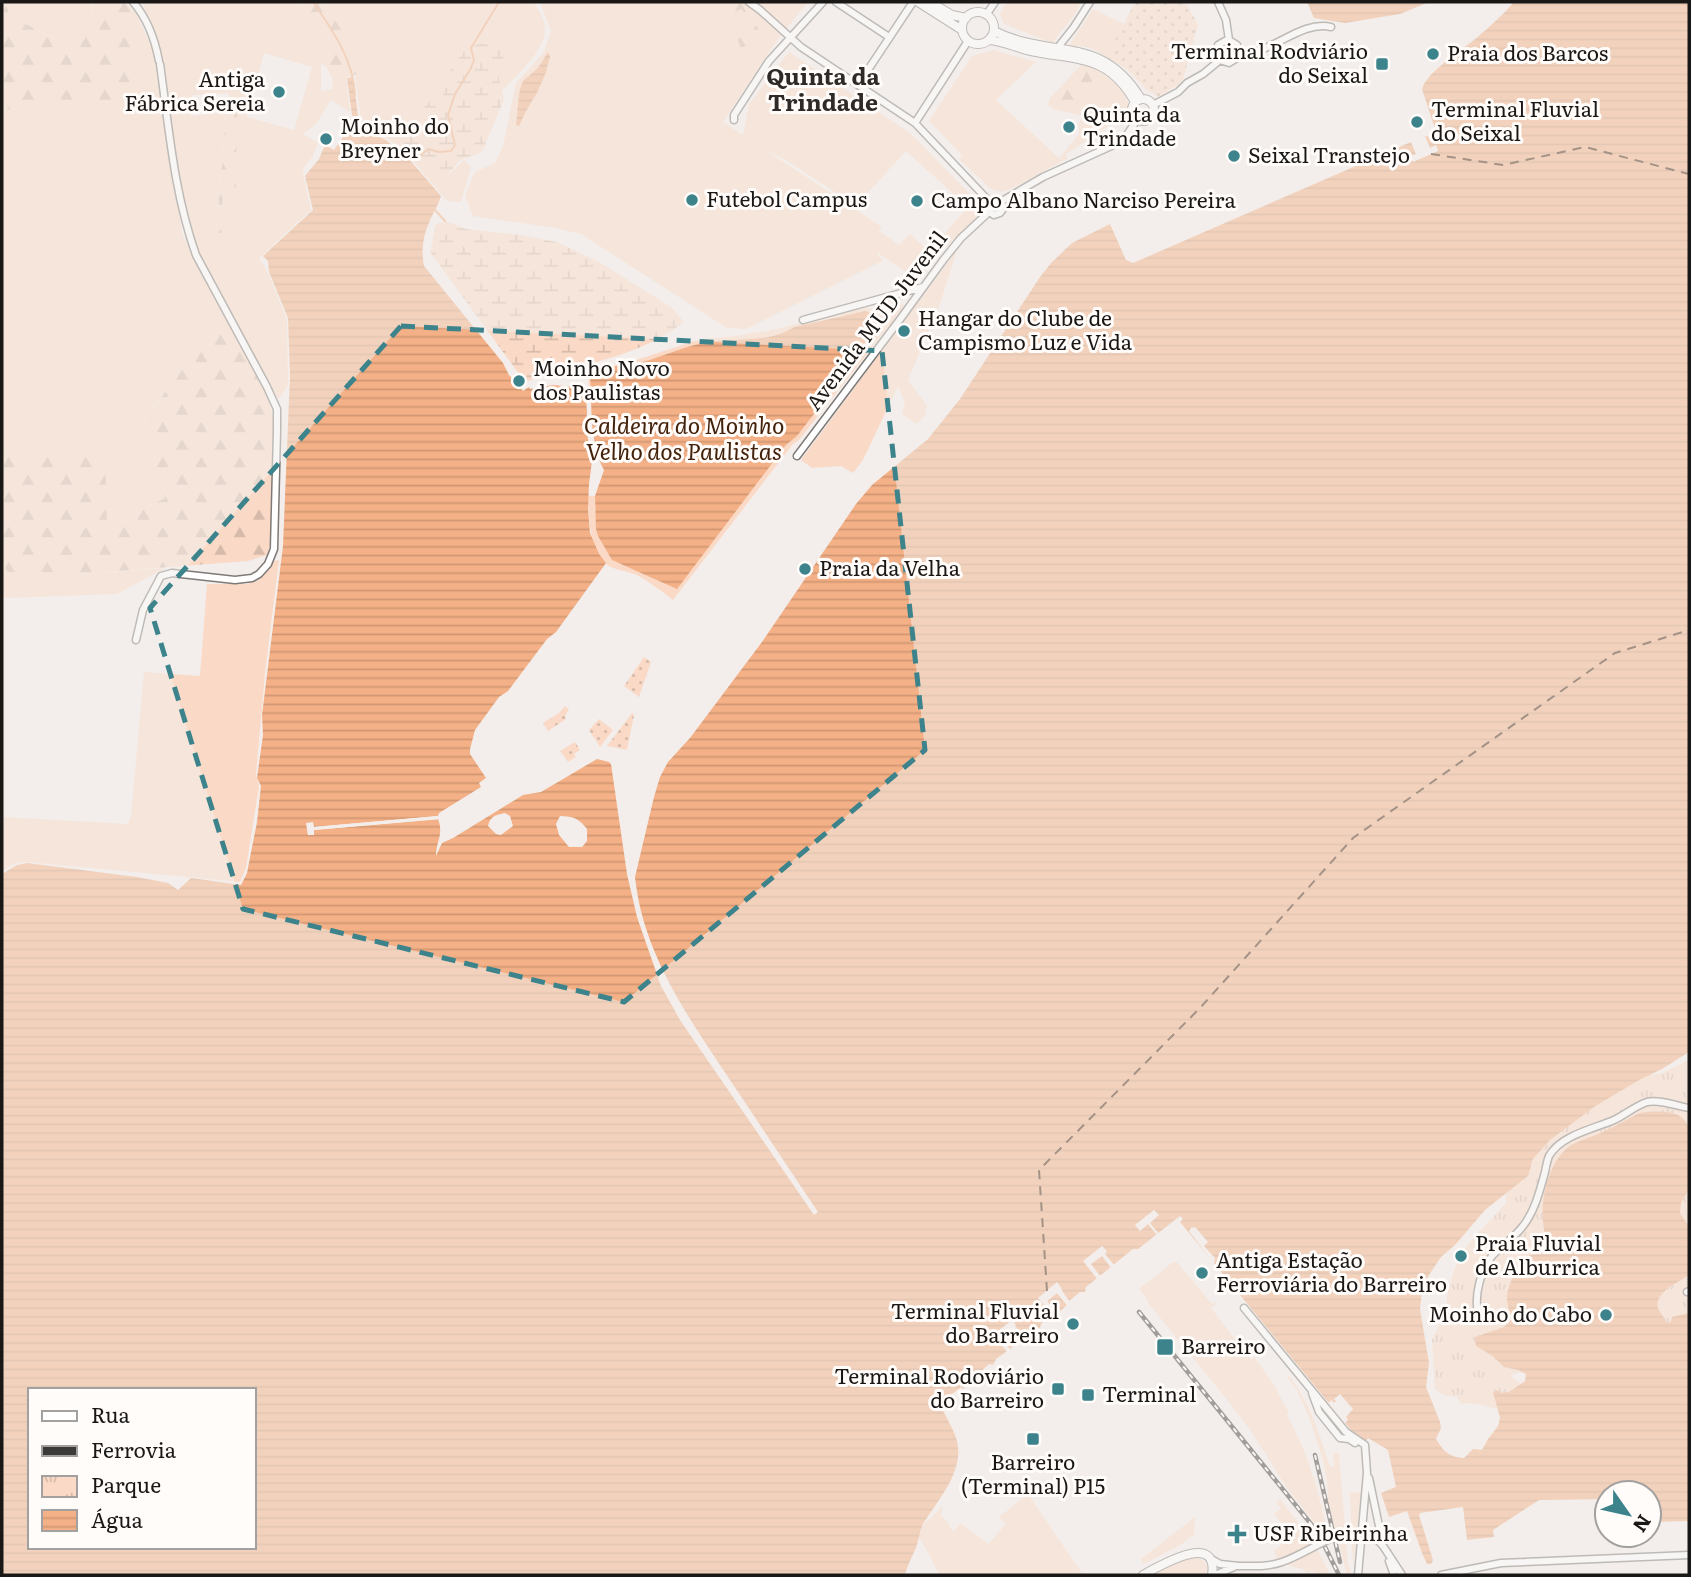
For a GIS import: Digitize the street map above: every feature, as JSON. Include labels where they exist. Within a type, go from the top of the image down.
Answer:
[{"type":"main road","points":[[918,2],[962,30]]},
{"type":"main road","points":[[930,2],[952,15],[966,18]]},
{"type":"main road","points":[[989,40],[993,31],[992,22],[986,15],[978,12],[966,18],[962,30],[968,41],[981,44],[989,40],[1031,51],[1058,49]]},
{"type":"main road","points":[[993,31],[1026,43],[1093,55],[1110,64],[1133,85],[1138,100]]},
{"type":"main road","points":[[1138,100],[1150,101],[1153,104],[1154,113],[1145,121],[1137,120],[1131,111],[1138,100]]},
{"type":"main road","points":[[1143,1575],[1183,1555],[1198,1553],[1208,1557],[1213,1575]]},
{"type":"street","points":[[134,2],[155,41],[174,171],[196,255],[277,410],[274,549],[268,564],[252,578],[235,580],[172,573],[161,576],[143,610],[136,640]]},
{"type":"street","points":[[749,2],[790,38],[915,124],[988,200]]},
{"type":"street","points":[[734,120],[734,115],[769,61],[823,2]]},
{"type":"street","points":[[835,2],[889,37]]},
{"type":"street","points":[[858,85],[913,2]]},
{"type":"street","points":[[986,15],[995,2]]},
{"type":"street","points":[[1058,49],[1090,2]]},
{"type":"street","points":[[1219,2],[1226,20],[1229,40]]},
{"type":"street","points":[[1239,54],[1237,45],[1229,40],[1221,42],[1216,53],[1220,60],[1229,63],[1239,54],[1255,52],[1317,26],[1331,27]]},
{"type":"street","points":[[915,124],[968,41]]},
{"type":"street","points":[[1153,104],[1178,92],[1220,60]]},
{"type":"street","points":[[1002,201],[1043,177],[1118,143],[1129,133],[1137,120]]},
{"type":"street","points":[[995,197],[1002,201],[1003,209],[1000,213],[994,215],[989,212],[986,205],[988,200],[995,197]]},
{"type":"street","name":"Avenida MUD Juvenil","points":[[797,456],[953,246],[989,212]]},
{"type":"street","points":[[916,282],[923,286]]},
{"type":"street","points":[[803,320],[923,286]]},
{"type":"street","points":[[1478,1312],[1476,1298],[1488,1261],[1530,1217],[1549,1156],[1562,1143],[1648,1102],[1664,1102],[1689,1108]]},
{"type":"street","points":[[1244,1308],[1346,1432],[1365,1445],[1367,1473],[1382,1540]]},
{"type":"street","points":[[1358,1575],[1367,1473]]},
{"type":"street","points":[[1208,1557],[1220,1564],[1261,1566],[1284,1562],[1349,1532],[1368,1533],[1376,1538],[1402,1575]]},
{"type":"street","points":[[1387,1552],[1394,1575]]},
{"type":"street","points":[[1441,1575],[1510,1562],[1689,1555]]},
{"type":"street","points":[[1213,1575],[1237,1566]]},
{"type":"highlighted area","points":[[401,326],[882,351],[925,750],[624,1002],[243,909],[150,608]]},
{"type":"green space","points":[[2,2],[5,2],[10,16],[77,50],[87,29],[94,2],[124,2],[136,13],[125,101],[2,110]]},
{"type":"green space","points":[[5,2],[93,2],[87,30],[77,50],[10,16]]},
{"type":"green space","points":[[140,2],[299,2],[304,15],[317,19],[333,44],[326,66],[321,64],[321,91],[332,89],[333,80],[346,76],[350,112],[331,100],[316,124],[303,134],[318,143],[313,156],[304,167],[303,174],[311,210],[259,258],[287,320],[288,385],[280,398],[275,398],[199,254],[187,220],[178,175],[164,66]],"holes":[[[264,53],[312,67],[294,130],[247,117]],[[229,93],[227,104],[237,108],[216,233],[226,112],[191,116],[192,95]]]},
{"type":"green space","points":[[299,2],[323,2],[346,37],[359,69],[355,75],[333,80],[326,66],[333,44],[317,19],[304,15]]},
{"type":"green space","points":[[323,2],[534,2],[543,19],[545,31],[538,50],[524,68],[502,91],[497,70],[445,96],[428,125],[437,177],[444,179],[464,160],[471,167],[461,202],[447,201],[402,148],[361,122],[355,75],[359,69],[346,37]]},
{"type":"green space","points":[[540,2],[808,2],[778,39],[723,122],[743,135],[749,104],[789,52],[907,131],[980,204],[981,213],[938,255],[918,280],[878,253],[884,260],[746,329],[727,328],[581,234],[473,216],[465,195],[475,172],[495,163],[503,146],[516,83],[544,52],[551,31]],"holes":[[[767,151],[786,160],[856,206],[906,151],[968,207],[929,251],[910,234],[899,245],[879,231],[882,227]]]},
{"type":"green space","points":[[733,2],[743,3],[762,35],[759,38],[742,9],[729,9]]},
{"type":"green space","points":[[1007,2],[1081,2],[1052,43],[1004,24],[1000,13]]},
{"type":"green space","points":[[1135,2],[1186,2],[1198,25],[1183,79],[1158,97],[1147,90],[1128,70],[1105,56]]},
{"type":"green space","points":[[1093,9],[1124,24],[1105,56],[1089,48],[1072,47],[1070,44]]},
{"type":"green space","points":[[136,13],[155,55],[183,236],[223,313],[144,420],[165,498],[107,528],[104,456],[2,452],[2,110],[125,101]]},
{"type":"green space","points":[[734,19],[750,44],[741,48],[729,21]]},
{"type":"green space","points":[[491,41],[506,53],[497,70],[504,100],[482,152],[460,160],[444,179],[437,177],[398,137],[398,132],[417,123],[428,125],[420,112],[433,98],[444,96],[438,86],[467,47]]},
{"type":"green space","points":[[993,50],[1036,62],[996,100],[1059,158],[1079,134],[1079,123],[1094,95],[1089,89],[1096,69],[1124,92],[1128,102],[1126,114],[1066,154],[1068,158],[1013,188],[1002,192],[991,189],[959,159],[962,155],[929,121],[972,56]]},
{"type":"green space","points":[[1082,64],[1096,70],[1089,89],[1094,95],[1083,116],[1053,109],[1048,105],[1050,98]]},
{"type":"green space","points":[[227,104],[237,108],[236,193],[223,197],[222,208],[231,211],[230,230],[216,234]]},
{"type":"green space","points":[[445,221],[466,229],[557,242],[599,262],[671,307],[684,322],[628,352],[525,382],[430,252],[436,224]]},
{"type":"green space","points":[[957,250],[940,304],[908,380],[927,406],[925,416],[916,424],[902,414],[905,403],[898,386],[863,460],[853,473],[841,466],[812,468],[801,460]]},
{"type":"green space","points":[[892,298],[902,303],[902,312],[793,444],[673,600],[637,575],[606,564],[593,542],[588,496],[595,496],[595,509],[612,560],[637,570],[797,436],[869,343],[882,331],[843,315],[794,327],[773,336],[703,343],[636,364],[624,364],[591,373],[592,395],[589,394],[588,372],[701,339],[778,329],[850,308],[874,309]]},
{"type":"green space","points":[[223,313],[269,399],[274,424],[271,543],[267,555],[248,561],[13,579],[2,564],[2,452],[105,456],[107,528],[165,498],[144,421]]},
{"type":"green space","points":[[279,560],[265,673],[256,775],[259,786],[246,868],[240,882],[27,862],[16,863],[2,871],[2,817],[128,824],[131,816],[144,672],[200,676],[207,584],[247,584],[259,580],[274,561]]},
{"type":"green space","points":[[2,564],[13,579],[165,568],[117,594],[7,598],[2,597]]},
{"type":"green space","points":[[644,657],[651,662],[639,697],[624,686]]},
{"type":"green space","points":[[565,706],[569,709],[566,719],[548,731],[543,723]]},
{"type":"green space","points":[[632,713],[634,715],[627,750],[607,746]]},
{"type":"green space","points":[[599,719],[613,730],[600,747],[589,730]]},
{"type":"green space","points":[[575,742],[580,750],[574,754],[576,757],[568,762],[560,751]]},
{"type":"green space","points":[[1689,1060],[1689,1330],[1515,1373],[1511,1377],[1525,1387],[1498,1408],[1472,1403],[1461,1404],[1457,1397],[1437,1391],[1432,1340],[1447,1308],[1447,1295],[1453,1274],[1460,1255],[1506,1203],[1506,1192],[1530,1169],[1533,1161],[1526,1147],[1640,1075],[1660,1074]]},
{"type":"green space","points":[[1173,1262],[1177,1262],[1212,1304],[1215,1302],[1211,1308],[1251,1360],[1254,1358],[1249,1349],[1275,1387],[1289,1413],[1287,1415],[1307,1459],[1328,1536],[1324,1538],[1287,1488],[1251,1431],[1139,1289]]},
{"type":"green space","points":[[1289,1376],[1309,1408],[1330,1467],[1334,1466],[1333,1453],[1339,1453],[1348,1565],[1352,1575],[1347,1575],[1328,1501],[1323,1460],[1309,1417],[1297,1390],[1287,1377]]},
{"type":"green space","points":[[1361,1492],[1361,1497],[1353,1566],[1350,1493]]},
{"type":"green space","points":[[1028,1494],[1083,1575],[939,1575],[918,1536],[922,1526],[943,1506],[941,1516],[953,1532],[961,1523],[988,1544],[1006,1524],[999,1517]]},
{"type":"green space","points":[[1280,1499],[1314,1545],[1330,1575],[1318,1575],[1315,1572],[1306,1574],[1305,1570],[1278,1562],[1274,1551],[1284,1543],[1282,1539],[1289,1533],[1274,1514],[1281,1508],[1276,1502]]},
{"type":"green space","points":[[1195,1517],[1194,1536],[1144,1564],[1141,1559]]},
{"type":"green space","points":[[1199,1558],[1206,1563],[1208,1569],[1205,1575],[1150,1575],[1175,1562]]},
{"type":"water","points":[[1307,2],[1429,2],[1400,14],[1345,23],[1314,18]]},
{"type":"water","points":[[1514,2],[1689,2],[1689,1052],[1594,1107],[1550,1140],[1533,1159],[1528,1176],[1485,1210],[1441,1257],[1422,1291],[1420,1309],[1429,1363],[1426,1387],[1440,1422],[1441,1428],[1436,1439],[1444,1450],[1464,1458],[1473,1449],[1482,1450],[1498,1426],[1500,1418],[1493,1392],[1509,1392],[1525,1381],[1526,1374],[1504,1367],[1476,1346],[1475,1337],[1504,1327],[1511,1320],[1508,1293],[1514,1273],[1522,1261],[1531,1255],[1552,1252],[1544,1228],[1543,1213],[1551,1171],[1566,1149],[1573,1144],[1640,1113],[1661,1112],[1677,1115],[1689,1126],[1689,1189],[1681,1203],[1680,1213],[1689,1227],[1689,1275],[1663,1292],[1658,1308],[1667,1323],[1671,1322],[1672,1317],[1689,1313],[1689,1521],[1663,1522],[1663,1479],[1593,1479],[1593,1499],[1539,1500],[1493,1530],[1494,1537],[1467,1540],[1463,1507],[1420,1513],[1433,1560],[1431,1564],[1427,1564],[1407,1511],[1389,1517],[1381,1493],[1396,1487],[1388,1450],[1368,1438],[1366,1441],[1351,1430],[1180,1222],[1183,1219],[1180,1216],[1138,1249],[1133,1249],[1086,1287],[1085,1292],[1080,1292],[1069,1301],[1057,1283],[1039,1298],[1052,1314],[1040,1328],[1035,1328],[1021,1342],[1018,1341],[1011,1350],[996,1359],[993,1365],[989,1364],[980,1375],[967,1382],[963,1389],[961,1387],[948,1401],[946,1399],[940,1405],[955,1435],[958,1459],[950,1482],[923,1524],[905,1575],[2,1575],[2,874],[17,865],[27,863],[137,877],[168,883],[178,890],[191,878],[241,885],[247,873],[261,786],[257,778],[263,735],[262,715],[283,546],[290,376],[288,318],[269,272],[268,261],[263,256],[313,210],[305,176],[319,159],[325,145],[334,150],[353,122],[347,78],[353,77],[359,123],[365,130],[386,140],[409,159],[441,196],[424,238],[424,266],[523,391],[529,387],[553,385],[585,388],[586,428],[592,461],[588,509],[590,533],[606,563],[556,632],[547,639],[508,691],[499,697],[475,730],[470,754],[486,778],[479,783],[481,787],[438,816],[313,827],[307,823],[308,835],[314,830],[438,819],[440,834],[436,856],[442,843],[523,795],[541,792],[597,759],[609,762],[627,874],[637,917],[661,986],[680,1020],[814,1215],[818,1212],[685,1011],[658,960],[648,933],[635,877],[654,797],[668,762],[690,738],[762,642],[856,504],[872,485],[928,439],[960,399],[1040,277],[1072,243],[1110,224],[1126,260],[1133,263],[1411,142],[1416,154],[1413,161],[1430,148],[1425,136],[1429,137],[1436,132],[1422,89],[1425,83],[1437,69],[1474,40]],"holes":[[[505,813],[510,816],[513,826],[501,835],[488,826],[494,816]],[[560,816],[576,819],[587,829],[587,841],[582,847],[569,847],[559,835],[556,824]]]},
{"type":"water","points":[[548,52],[550,57],[538,91],[519,126],[516,125],[523,81],[538,68]]},
{"type":"water","name":"Caldeira do Moinho Velho dos Paulistas","points":[[865,311],[876,314],[882,331],[869,343],[797,436],[786,445],[677,589],[612,560],[596,529],[595,496],[604,470],[594,436],[590,373],[624,364],[636,364],[703,343],[773,336],[794,327]]},
{"type":"water","points":[[1057,1293],[1067,1305],[1057,1314],[1047,1301]]},
{"type":"pier","points":[[1424,135],[1430,148],[1436,145],[1438,151],[1413,162],[1410,156],[1416,154],[1411,141],[1413,140],[1419,153],[1427,149],[1422,136]]},
{"type":"pier","points":[[441,816],[442,819],[314,830],[314,835],[308,835],[306,823],[313,822],[314,827]]},
{"type":"pier","points":[[1154,1210],[1159,1215],[1150,1223],[1159,1234],[1148,1224],[1140,1231],[1135,1225]]},
{"type":"pier","points":[[1192,1227],[1208,1242],[1204,1246],[1215,1258],[1214,1264],[1189,1231]]},
{"type":"pier","points":[[1102,1246],[1115,1266],[1112,1269],[1102,1256],[1091,1264],[1101,1277],[1098,1280],[1083,1261]]},
{"type":"pier","points":[[1057,1282],[1070,1302],[1067,1305],[1057,1293],[1047,1301],[1057,1314],[1053,1316],[1038,1298]]},
{"type":"pier","points":[[1012,1320],[1025,1338],[1022,1341],[1011,1330],[1001,1338],[1011,1350],[1008,1353],[993,1335]]},
{"type":"pier","points":[[1340,1394],[1353,1409],[1346,1417],[1348,1420],[1345,1423],[1328,1403],[1333,1399],[1334,1403],[1334,1399]]},
{"type":"waterway","points":[[313,2],[346,58],[354,82],[355,95]]},
{"type":"waterway","points":[[418,158],[428,149],[451,151],[455,145],[448,115],[455,94],[474,60],[471,48],[499,2]]},
{"type":"waterway","points":[[435,210],[445,221]]},
{"type":"ferry route","points":[[1431,154],[1503,165],[1585,147],[1689,174]]},
{"type":"ferry route","points":[[1047,1291],[1039,1170],[1200,1008],[1353,838],[1615,653],[1689,630]]},
{"type":"railway","points":[[1139,1312],[1311,1524],[1339,1575]]},
{"type":"railway","points":[[1315,1455],[1340,1562]]},
{"type":"place","name":"Praia dos Barcos","points":[[1433,54]]},
{"type":"place","name":"Terminal Rodviário do Seixal","points":[[1382,64]]},
{"type":"place","name":"Antiga Fábrica Sereia","points":[[279,92]]},
{"type":"place","name":"Terminal Fluvial do Seixal","points":[[1417,122]]},
{"type":"place","name":"Quinta da Trindade","points":[[1069,127]]},
{"type":"place","name":"Moinho do Breyner","points":[[326,139]]},
{"type":"place","name":"Seixal Transtejo","points":[[1234,156]]},
{"type":"place","name":"Futebol Campus","points":[[692,200]]},
{"type":"place","name":"Campo Albano Narciso Pereira","points":[[917,201]]},
{"type":"place","name":"Hangar do Clube de Campismo Luz e Vida","points":[[904,331]]},
{"type":"place","name":"Moinho Novo dos Paulistas","points":[[519,381]]},
{"type":"place","name":"Praia da Velha","points":[[805,569]]},
{"type":"place","name":"Praia Fluvial de Alburrica","points":[[1461,1256]]},
{"type":"place","name":"Antiga Estação Ferroviária do Barreiro","points":[[1202,1273]]},
{"type":"place","name":"Moinho do Cabo","points":[[1606,1315]]},
{"type":"place","name":"Terminal Fluvial do Barreiro","points":[[1073,1324]]},
{"type":"place","name":"Barreiro","points":[[1165,1347]]},
{"type":"place","name":"Terminal Rodoviário do Barreiro","points":[[1058,1389]]},
{"type":"place","name":"Terminal","points":[[1088,1395]]},
{"type":"place","name":"Barreiro (Terminal) P15","points":[[1033,1439]]},
{"type":"place","name":"USF Ribeirinha","points":[[1237,1534]]},
{"type":"district","name":"Quinta da Trindade","points":[[823,90]]}]
